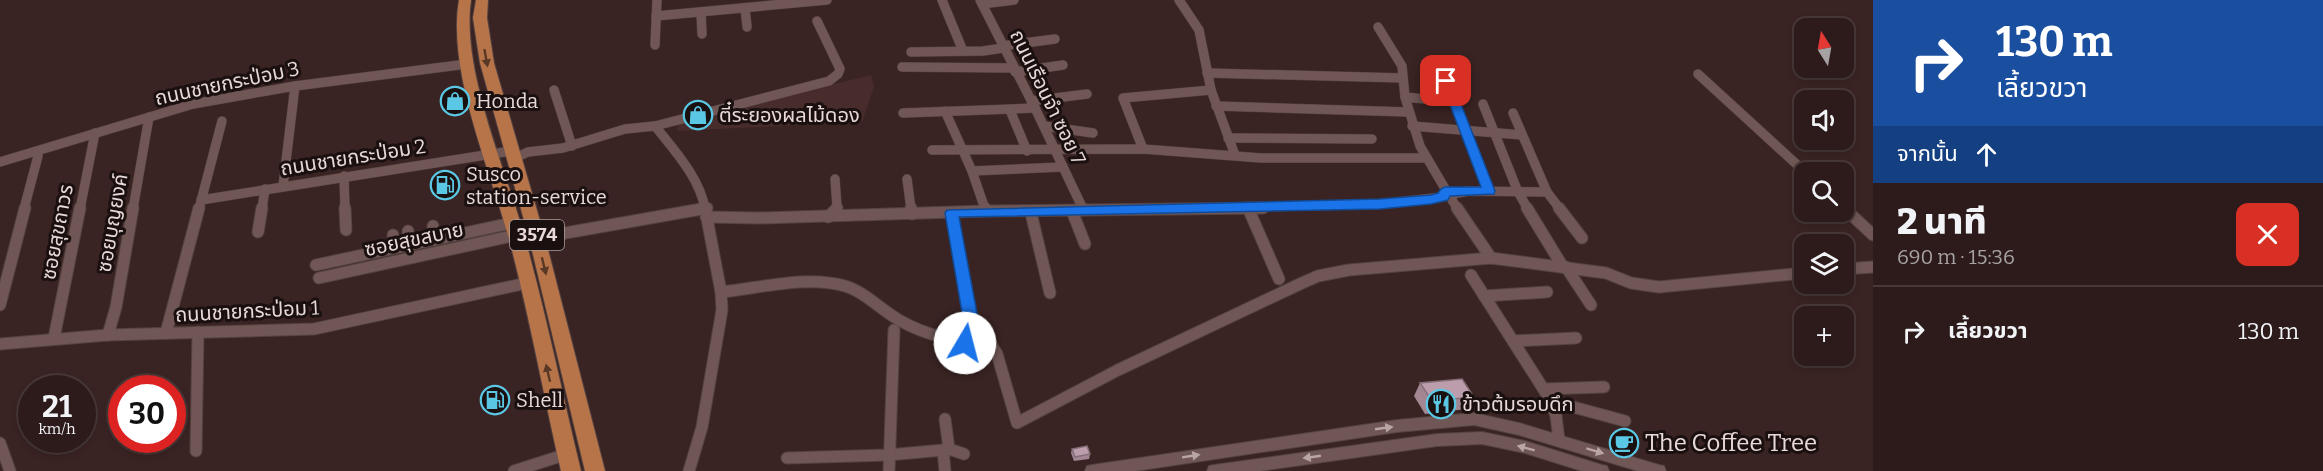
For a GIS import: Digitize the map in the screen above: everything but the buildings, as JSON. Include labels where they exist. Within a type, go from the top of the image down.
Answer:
[{"type":"main road","name":"3574","points":[[465,0],[463,13],[467,64],[490,155],[514,229],[569,462]]},
{"type":"main road","name":"3574","points":[[482,0],[480,18],[487,63],[537,238],[595,471]]},
{"type":"street","points":[[655,45],[657,0]]},
{"type":"street","points":[[656,16],[827,0]]},
{"type":"street","points":[[942,0],[963,51]]},
{"type":"street","points":[[981,2],[1014,0]]},
{"type":"street","points":[[1179,0],[1199,30],[1211,90],[1235,155]]},
{"type":"street","name":"ถนนเรือนจำ ซอย 7","points":[[981,2],[1063,167],[1085,244]]},
{"type":"street","points":[[745,8],[747,27]]},
{"type":"street","points":[[701,12],[702,34]]},
{"type":"street","name":"ถนนชายกระป่อม 2","points":[[201,200],[344,176],[572,146],[625,129],[655,126],[829,81],[838,74],[840,69],[817,21]]},
{"type":"street","points":[[1378,27],[1401,62],[1408,112],[1427,158],[1491,258]]},
{"type":"street","points":[[911,52],[963,51],[1055,39]]},
{"type":"street","name":"ถนนชายกระป่อม 3","points":[[0,162],[193,104],[295,86],[467,64]]},
{"type":"street","points":[[902,67],[1014,70],[1064,65]]},
{"type":"street","points":[[1207,73],[1403,78]]},
{"type":"street","points":[[1698,74],[1794,162]]},
{"type":"street","points":[[1446,81],[1489,191]]},
{"type":"street","points":[[283,186],[295,86]]},
{"type":"street","points":[[554,90],[572,146]]},
{"type":"street","points":[[1143,149],[1123,98],[1211,90]]},
{"type":"street","points":[[903,113],[1010,110],[1087,94]]},
{"type":"street","points":[[1405,97],[1434,100]]},
{"type":"street","points":[[1483,104],[1518,192],[1591,305]]},
{"type":"street","points":[[1216,106],[1408,112]]},
{"type":"street","points":[[1010,110],[1027,151]]},
{"type":"street","points":[[945,111],[972,171],[986,211]]},
{"type":"street","points":[[1514,113],[1547,192],[1582,238]]},
{"type":"street","name":"ซอยบุญยงค์","points":[[108,335],[116,307],[149,117]]},
{"type":"street","points":[[166,333],[222,121]]},
{"type":"street","points":[[655,126],[677,154],[697,186],[706,212],[721,292],[722,310],[704,415],[689,471]]},
{"type":"street","points":[[1044,126],[1065,126],[1093,133]]},
{"type":"street","points":[[1412,126],[1463,128],[1522,135]]},
{"type":"street","name":"ซอยสุขถาวร","points":[[54,338],[95,133]]},
{"type":"street","points":[[1228,138],[1372,139]]},
{"type":"street","points":[[932,150],[964,152],[1143,149],[1262,158],[1427,158]]},
{"type":"street","points":[[0,305],[38,156]]},
{"type":"street","points":[[972,171],[1063,167]]},
{"type":"street","points":[[344,176],[346,230]]},
{"type":"street","points":[[828,217],[837,207],[836,179]]},
{"type":"street","points":[[907,179],[912,214]]},
{"type":"street","points":[[258,232],[265,189]]},
{"type":"street","points":[[537,238],[706,212],[828,217],[986,211],[1031,213],[1248,208],[1380,204],[1489,191],[1547,192]]},
{"type":"street","points":[[1248,208],[1279,279]]},
{"type":"street","points":[[952,213],[971,324],[965,343]]},
{"type":"street","points":[[1031,213],[1050,293]]},
{"type":"street","points":[[1854,217],[1873,235]]},
{"type":"street","points":[[433,226],[434,240]]},
{"type":"street","points":[[316,265],[434,240],[514,229]]},
{"type":"street","name":"ซอยสุขสบาย","points":[[320,278],[514,229]]},
{"type":"street","points":[[408,231],[409,245]]},
{"type":"street","points":[[393,235],[394,248]]},
{"type":"street","points":[[361,268],[363,255]]},
{"type":"street","points":[[721,292],[802,284],[827,283],[843,286],[856,291],[900,321],[920,330],[965,343],[992,346],[997,354],[1017,423],[1118,370],[1318,276],[1349,270],[1491,258],[1606,273],[1637,285],[1659,287],[1794,274]]},
{"type":"street","points":[[1854,268],[1873,267]]},
{"type":"street","points":[[1471,275],[1551,401],[1556,416],[1559,440]]},
{"type":"street","name":"ถนนชายกระป่อม 1","points":[[0,344],[108,335],[314,329],[527,283]]},
{"type":"street","points":[[1484,296],[1547,292]]},
{"type":"street","points":[[889,471],[894,330]]},
{"type":"street","points":[[196,452],[198,332]]},
{"type":"street","points":[[1513,341],[1576,338]]},
{"type":"street","points":[[1544,389],[1604,387]]},
{"type":"street","points":[[1551,401],[1625,421]]},
{"type":"street","points":[[945,419],[945,471]]},
{"type":"street","points":[[1092,471],[1154,466],[1397,426],[1474,419],[1559,440],[1659,471]]},
{"type":"street","points":[[1214,471],[1437,440],[1482,438],[1525,447],[1602,471]]},
{"type":"street","points":[[0,443],[10,471]]},
{"type":"street","points":[[788,458],[888,455],[946,449],[964,454]]},
{"type":"street","points":[[514,471],[569,462]]},
{"type":"street","points":[[537,471],[569,462]]},
{"type":"shaded area","points":[[871,75],[874,87],[862,122],[677,131],[678,123]]},
{"type":"place","name":"Honda","points":[[455,101]]},
{"type":"place","name":"ตี๋ระยองผลไม้ดอง","points":[[698,115]]},
{"type":"place","name":"Susco station-service","points":[[445,185]]},
{"type":"place","name":"Shell","points":[[495,400]]},
{"type":"place","name":"ข้าวต้มรอบดึก","points":[[1441,404]]},
{"type":"place","name":"The Coffee Tree","points":[[1624,443]]},
{"type":"route","points":[[965,343],[971,324],[952,213],[1380,204],[1431,200],[1443,196],[1445,192],[1453,194],[1489,191],[1446,81]]}]
